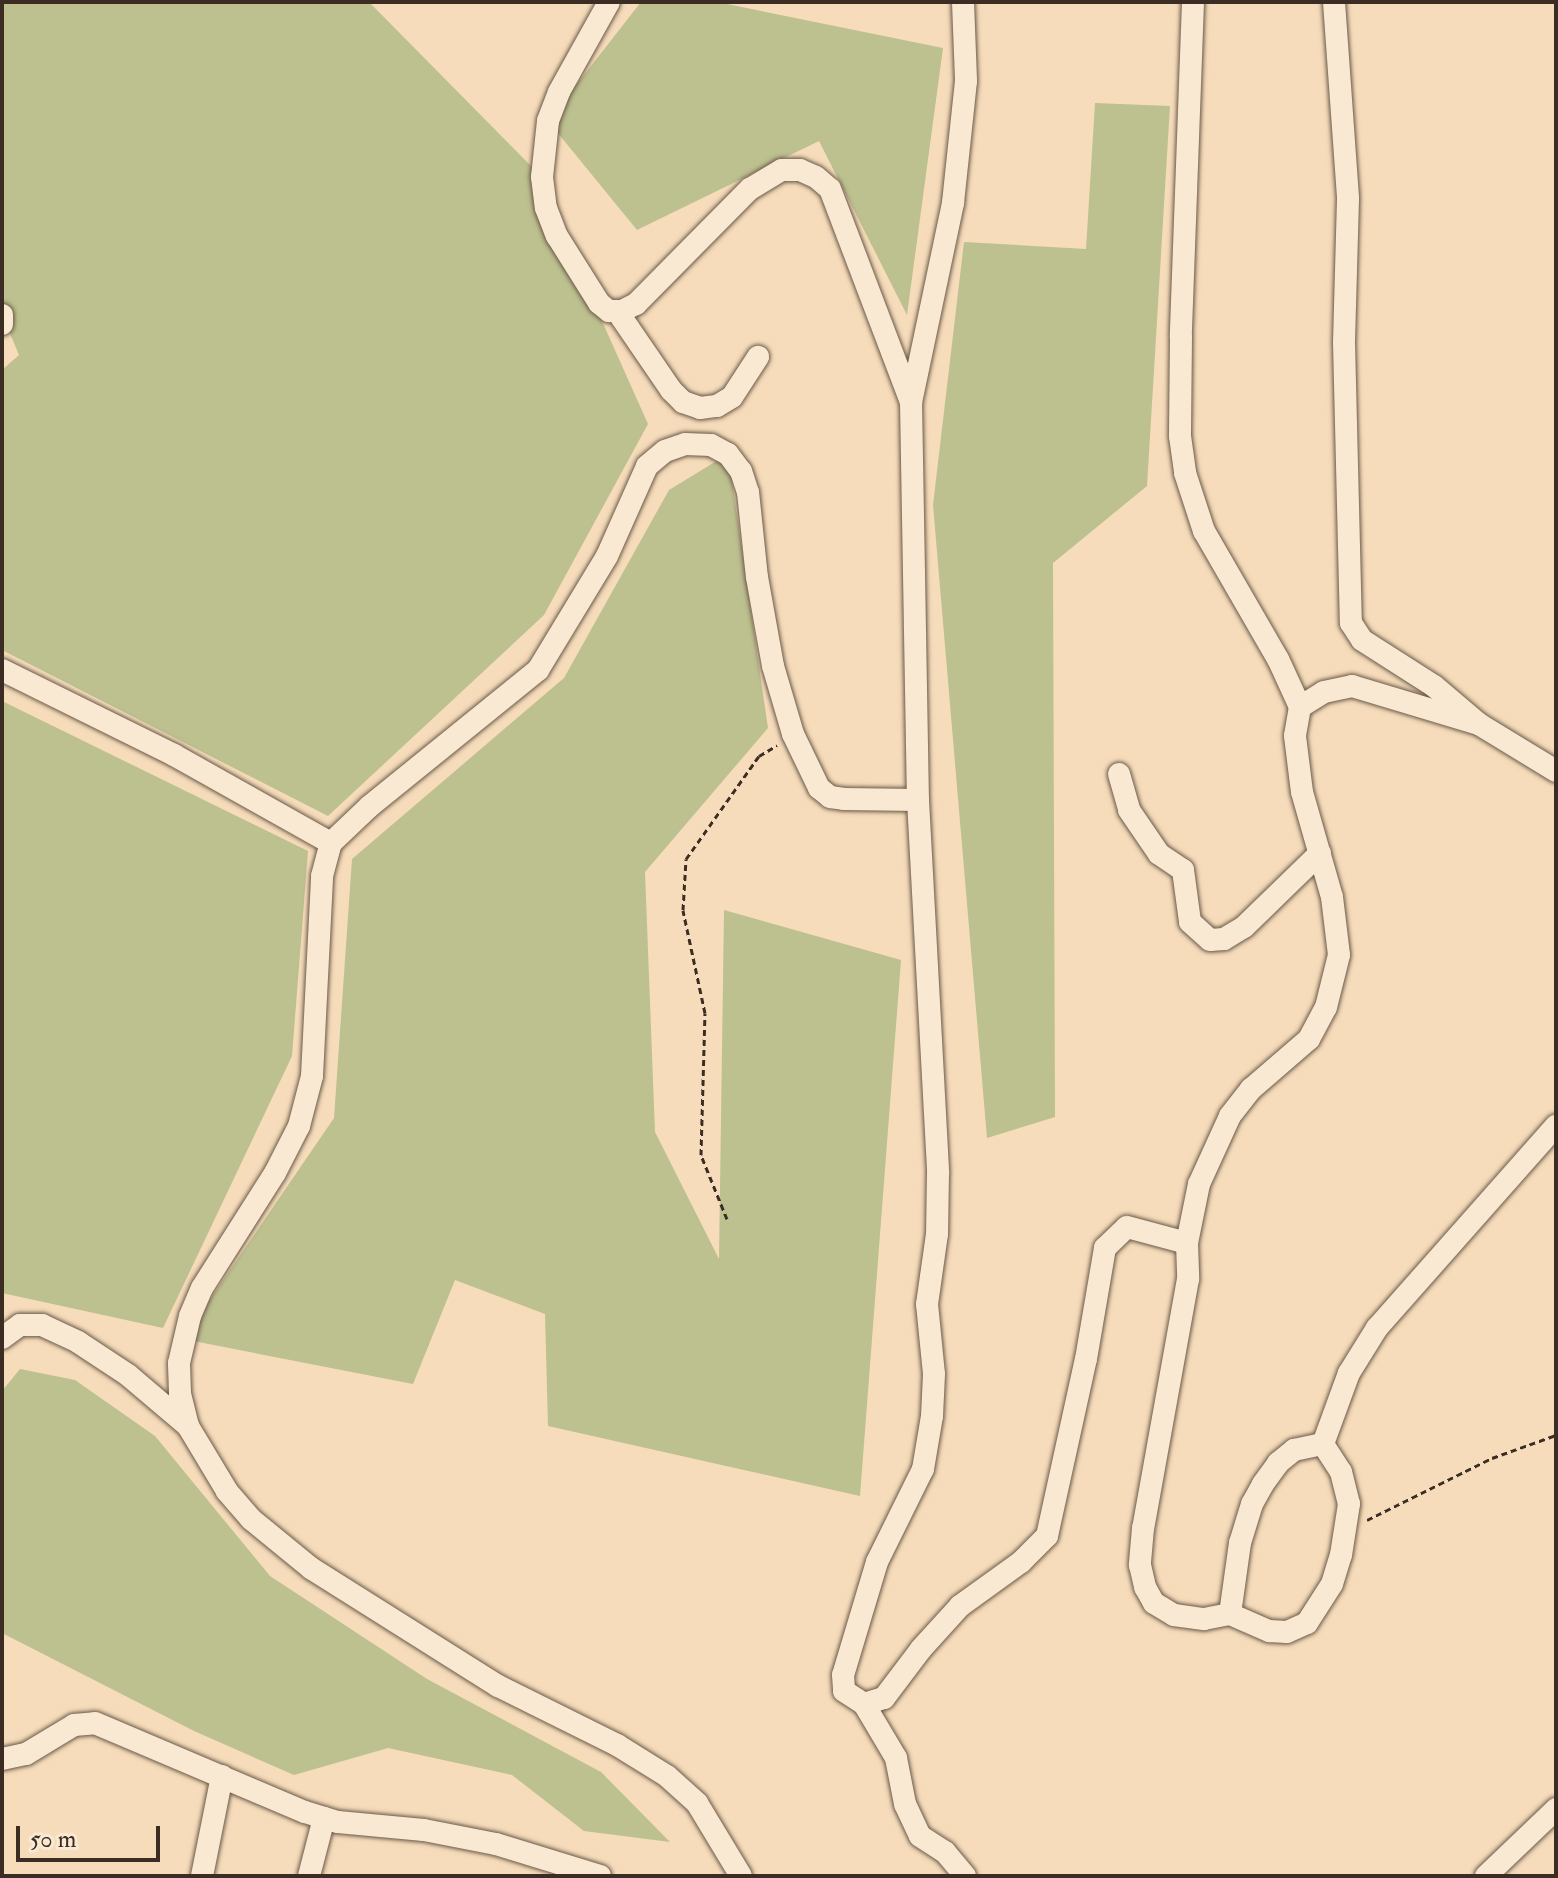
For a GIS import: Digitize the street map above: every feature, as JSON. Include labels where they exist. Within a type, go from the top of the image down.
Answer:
[{"type":"street","points":[[609,2],[559,92],[548,121],[542,177],[546,208],[572,265],[599,303],[609,311],[636,304],[765,177],[782,170],[800,170],[816,177],[830,189],[911,402]]},
{"type":"street","points":[[963,2],[966,81],[953,203],[939,284],[911,402],[918,800],[938,1173],[937,1234],[927,1304],[934,1374],[932,1416],[923,1469],[877,1562],[843,1675],[848,1696],[864,1704],[896,1758],[905,1804],[920,1836],[945,1852],[965,1876]]},
{"type":"street","points":[[1193,2],[1181,337],[1180,436],[1185,473],[1204,531],[1278,659],[1300,707],[1295,736],[1302,792],[1332,897],[1339,955],[1326,1007],[1309,1039],[1251,1089],[1230,1116],[1199,1184],[1187,1243],[1188,1279],[1165,1396],[1140,1565],[1145,1587],[1154,1603],[1174,1615],[1204,1619],[1230,1614],[1269,1631],[1287,1632],[1307,1623],[1332,1584],[1346,1532],[1349,1504],[1341,1472],[1323,1444]]},
{"type":"street","points":[[1334,2],[1348,199],[1344,342],[1351,623],[1362,640],[1434,686],[1479,724],[1556,771]]},
{"type":"street","points":[[617,311],[671,390],[683,402],[700,408],[717,406],[732,397],[758,357]]},
{"type":"street","points":[[2,315],[2,324]]},
{"type":"street","points":[[741,1876],[697,1803],[667,1776],[617,1745],[498,1686],[280,1545],[227,1491],[188,1426],[180,1393],[179,1363],[190,1316],[202,1288],[281,1161],[299,1126],[312,1076],[322,876],[331,843],[349,824],[538,670],[607,556],[647,466],[665,451],[685,444],[711,445],[728,454],[741,471],[748,492],[766,630],[793,734],[811,777],[830,797],[918,800]]},
{"type":"street","points":[[2,670],[186,762],[331,843]]},
{"type":"street","points":[[1300,707],[1324,692],[1352,686],[1479,724]]},
{"type":"street","points":[[1119,774],[1129,810],[1159,854],[1183,870],[1190,922],[1210,940],[1224,939],[1244,927],[1320,853]]},
{"type":"street","points":[[1323,1444],[1349,1373],[1377,1328],[1556,1126]]},
{"type":"street","points":[[864,1704],[884,1698],[921,1649],[960,1606],[1021,1562],[1047,1536],[1086,1359],[1105,1248],[1127,1227],[1187,1243]]},
{"type":"street","points":[[2,1338],[20,1325],[42,1325],[66,1336],[128,1375],[188,1426]]},
{"type":"street","points":[[1230,1614],[1240,1543],[1252,1504],[1278,1463],[1294,1450],[1323,1444]]},
{"type":"street","points":[[2,1759],[26,1754],[74,1725],[95,1723],[324,1818],[482,1841],[600,1876]]},
{"type":"street","points":[[202,1876],[222,1776]]},
{"type":"street","points":[[1486,1876],[1556,1809]]},
{"type":"street","points":[[309,1876],[324,1818]]},
{"type":"path","points":[[727,1219],[701,1155],[705,1013],[683,910],[686,859],[759,756],[793,734]]},
{"type":"path","points":[[1346,1532],[1492,1458],[1556,1435]]},
{"type":"green space","points":[[2,2],[369,2],[534,169],[648,424],[544,615],[328,816],[2,650],[2,370],[19,355],[2,314]]},
{"type":"green space","points":[[641,2],[717,2],[943,48],[907,315],[819,141],[637,230],[548,121]]},
{"type":"green space","points":[[1095,103],[1170,106],[1147,486],[1053,563],[1055,1117],[987,1138],[933,505],[964,242],[1086,249]]},
{"type":"green space","points":[[728,454],[768,728],[645,872],[655,1132],[719,1259],[724,910],[901,960],[860,1496],[548,1426],[545,1314],[455,1280],[413,1384],[183,1339],[334,1118],[352,859],[564,678],[669,490]]},
{"type":"green space","points":[[2,701],[308,851],[292,1056],[163,1328],[2,1293]]},
{"type":"green space","points":[[20,1369],[75,1380],[155,1436],[270,1576],[427,1679],[601,1772],[670,1842],[584,1831],[512,1775],[388,1748],[294,1775],[194,1731],[2,1633],[2,1391]]}]
